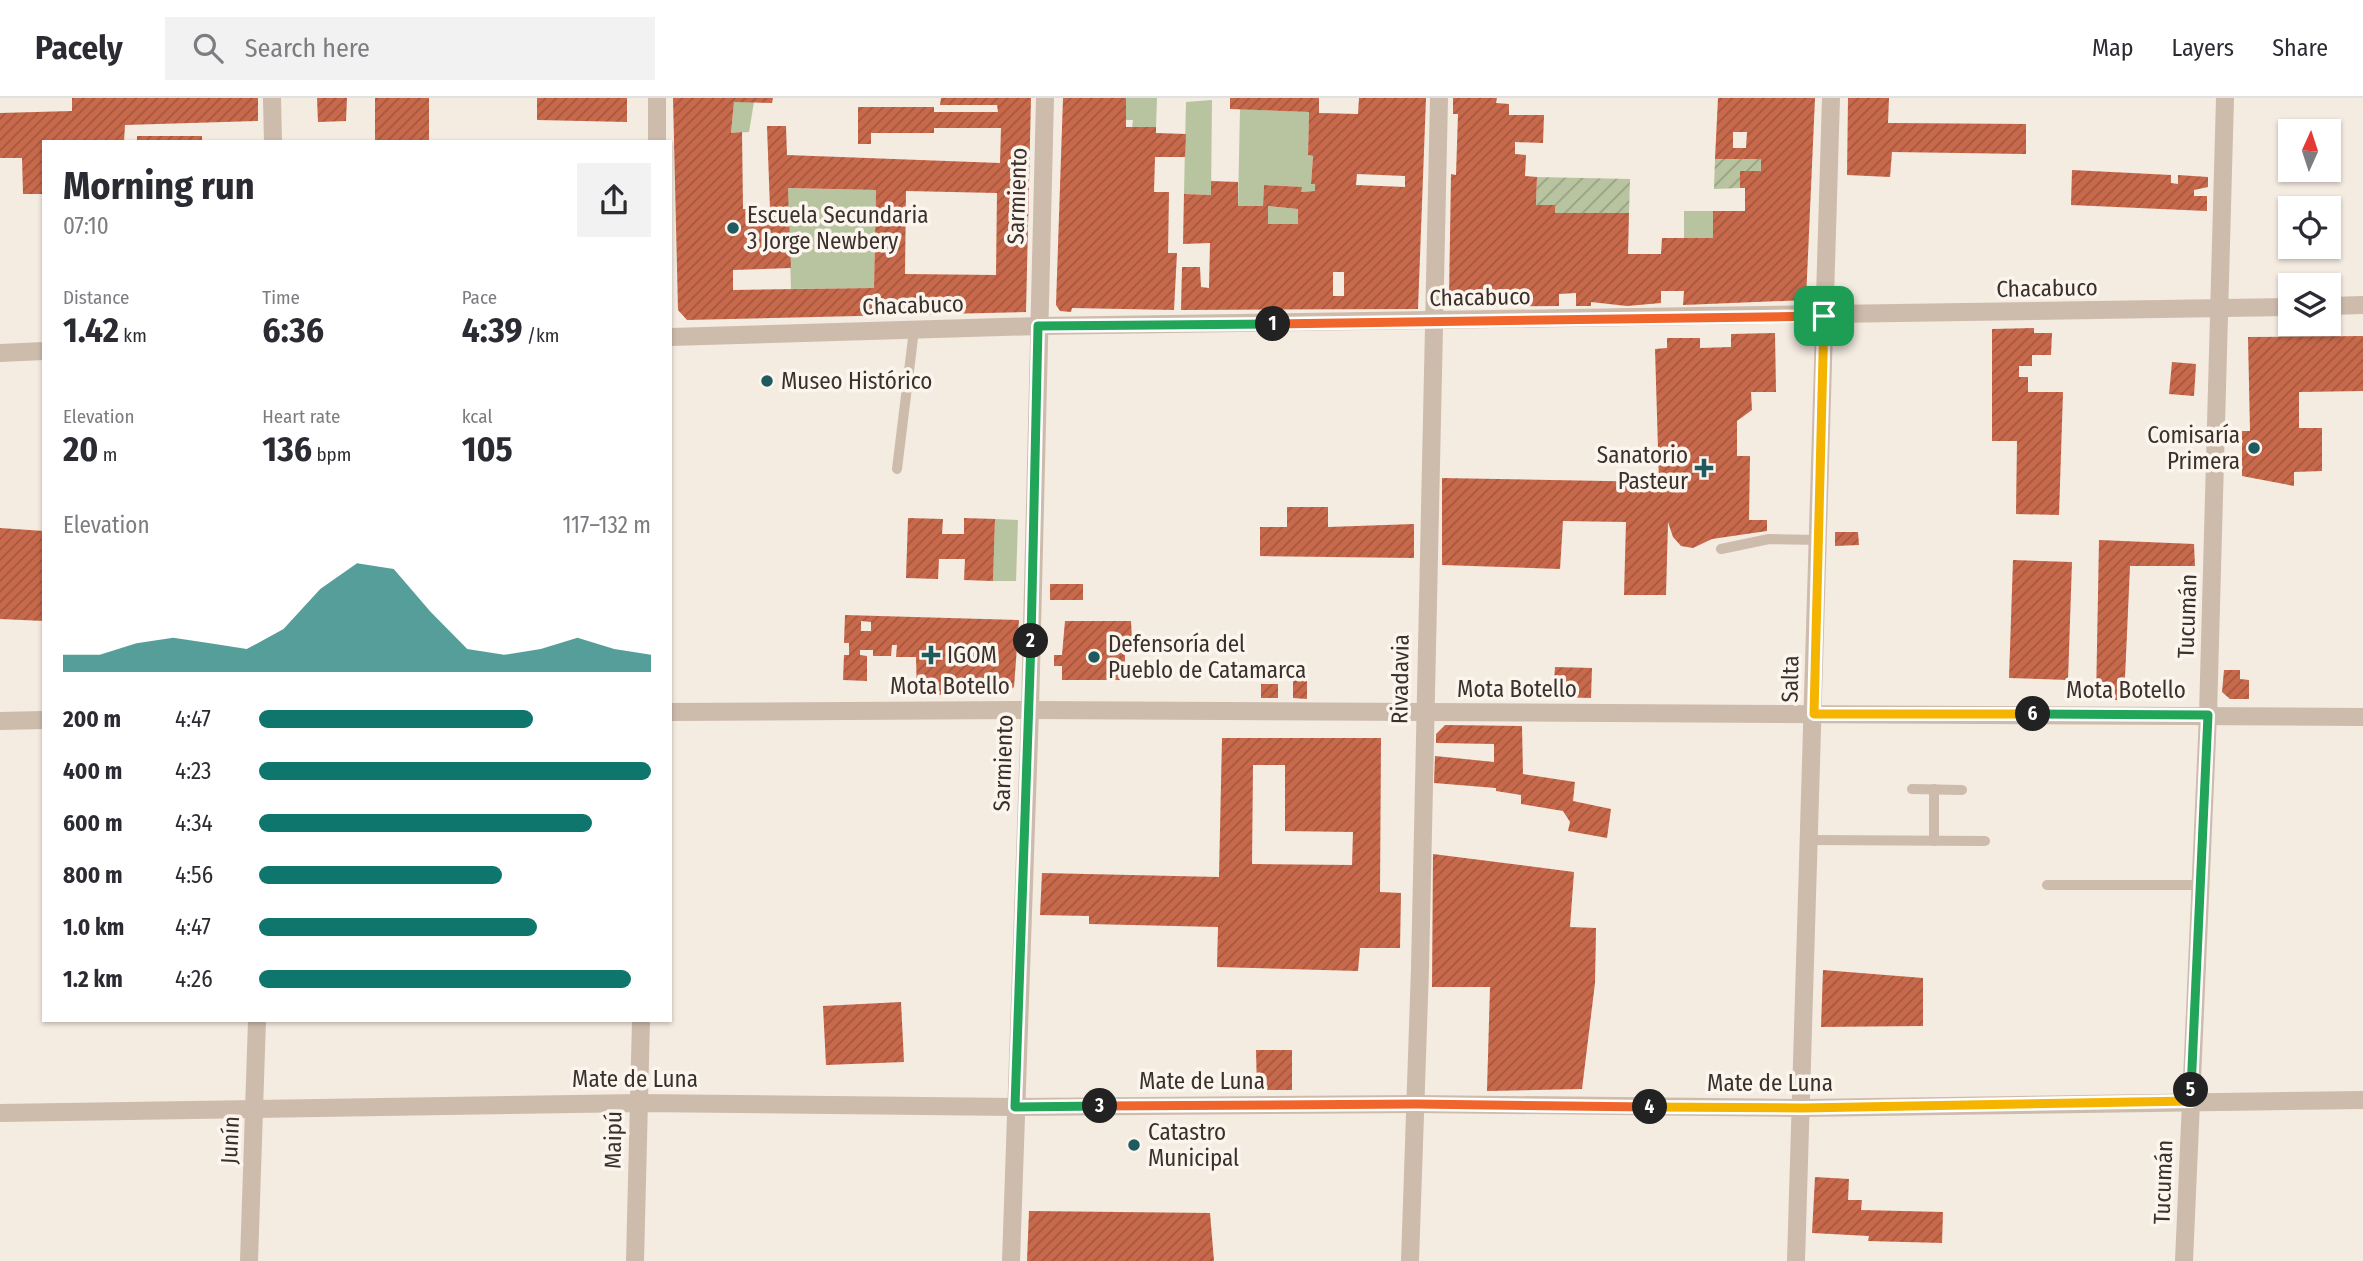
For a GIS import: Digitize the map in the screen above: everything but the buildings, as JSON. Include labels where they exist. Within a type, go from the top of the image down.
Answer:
[{"type":"street","points":[[272,98],[273,140]]},
{"type":"street","points":[[657,98],[657,140]]},
{"type":"street","name":"Sarmiento","points":[[1011,1261],[1030,710],[1045,98]]},
{"type":"street","name":"Rivadavia","points":[[1410,1261],[1439,98]]},
{"type":"street","name":"Salta","points":[[1796,1261],[1803,1108],[1832,98]]},
{"type":"street","name":"Tucumán","points":[[2184,1261],[2208,715],[2225,98]]},
{"type":"street","points":[[2341,306],[2363,305]]},
{"type":"street","name":"Chacabuco","points":[[672,337],[1038,326],[2278,307]]},
{"type":"street","points":[[0,353],[42,351]]},
{"type":"street","name":"Mota Botello","points":[[672,712],[1030,710],[2363,717]]},
{"type":"street","points":[[0,721],[42,720]]},
{"type":"street","name":"Junín","points":[[249,1261],[257,1022]]},
{"type":"street","name":"Maipú","points":[[635,1261],[641,1022]]},
{"type":"street","name":"Mate de Luna","points":[[0,1113],[639,1103],[1015,1107],[1416,1104],[1803,1108],[2363,1100]]},
{"type":"lane","points":[[897,469],[914,330]]},
{"type":"lane","points":[[1721,549],[1769,539],[1819,540]]},
{"type":"lane","points":[[1912,789],[1962,789]]},
{"type":"lane","points":[[1934,789],[1934,841]]},
{"type":"lane","points":[[1811,840],[1985,841]]},
{"type":"lane","points":[[2047,885],[2200,885]]},
{"type":"green space","points":[[1126,98],[1157,98],[1156,127],[1132,128],[1133,120],[1126,120]]},
{"type":"green space","points":[[1212,100],[1211,195],[1184,194],[1186,102]]},
{"type":"green space","points":[[734,102],[754,102],[749,132],[731,133]]},
{"type":"green space","points":[[1240,109],[1309,112],[1308,155],[1313,156],[1311,183],[1315,184],[1315,191],[1301,192],[1301,187],[1264,185],[1263,206],[1238,206]]},
{"type":"green space","points":[[1715,159],[1761,159],[1761,171],[1740,172],[1740,188],[1714,189]]},
{"type":"green space","points":[[1537,177],[1630,179],[1629,213],[1555,213],[1555,205],[1536,205]]},
{"type":"green space","points":[[788,188],[876,190],[874,288],[791,289]]},
{"type":"green space","points":[[1268,206],[1298,209],[1298,224],[1268,224]]},
{"type":"green space","points":[[1684,211],[1713,211],[1713,238],[1684,238]]},
{"type":"green space","points":[[995,519],[1018,520],[1016,581],[993,581]]},
{"type":"place","name":"Escuela Secundaria 3 Jorge Newbery","points":[[733,228]]},
{"type":"place","name":"Museo Histórico","points":[[767,381]]},
{"type":"place","name":"Comisaría Primera","points":[[2254,448]]},
{"type":"place","name":"Sanatorio Pasteur","points":[[1704,468]]},
{"type":"place","name":"IGOM","points":[[931,655]]},
{"type":"place","name":"Defensoría del Pueblo de Catamarca","points":[[1094,657]]},
{"type":"place","name":"Catastro Municipal","points":[[1134,1145]]},
{"type":"route","points":[[1824,316],[1814,714],[2208,715],[2191,1101],[1803,1108],[1416,1104],[1015,1107],[1030,710],[1038,326],[1824,316]]}]
